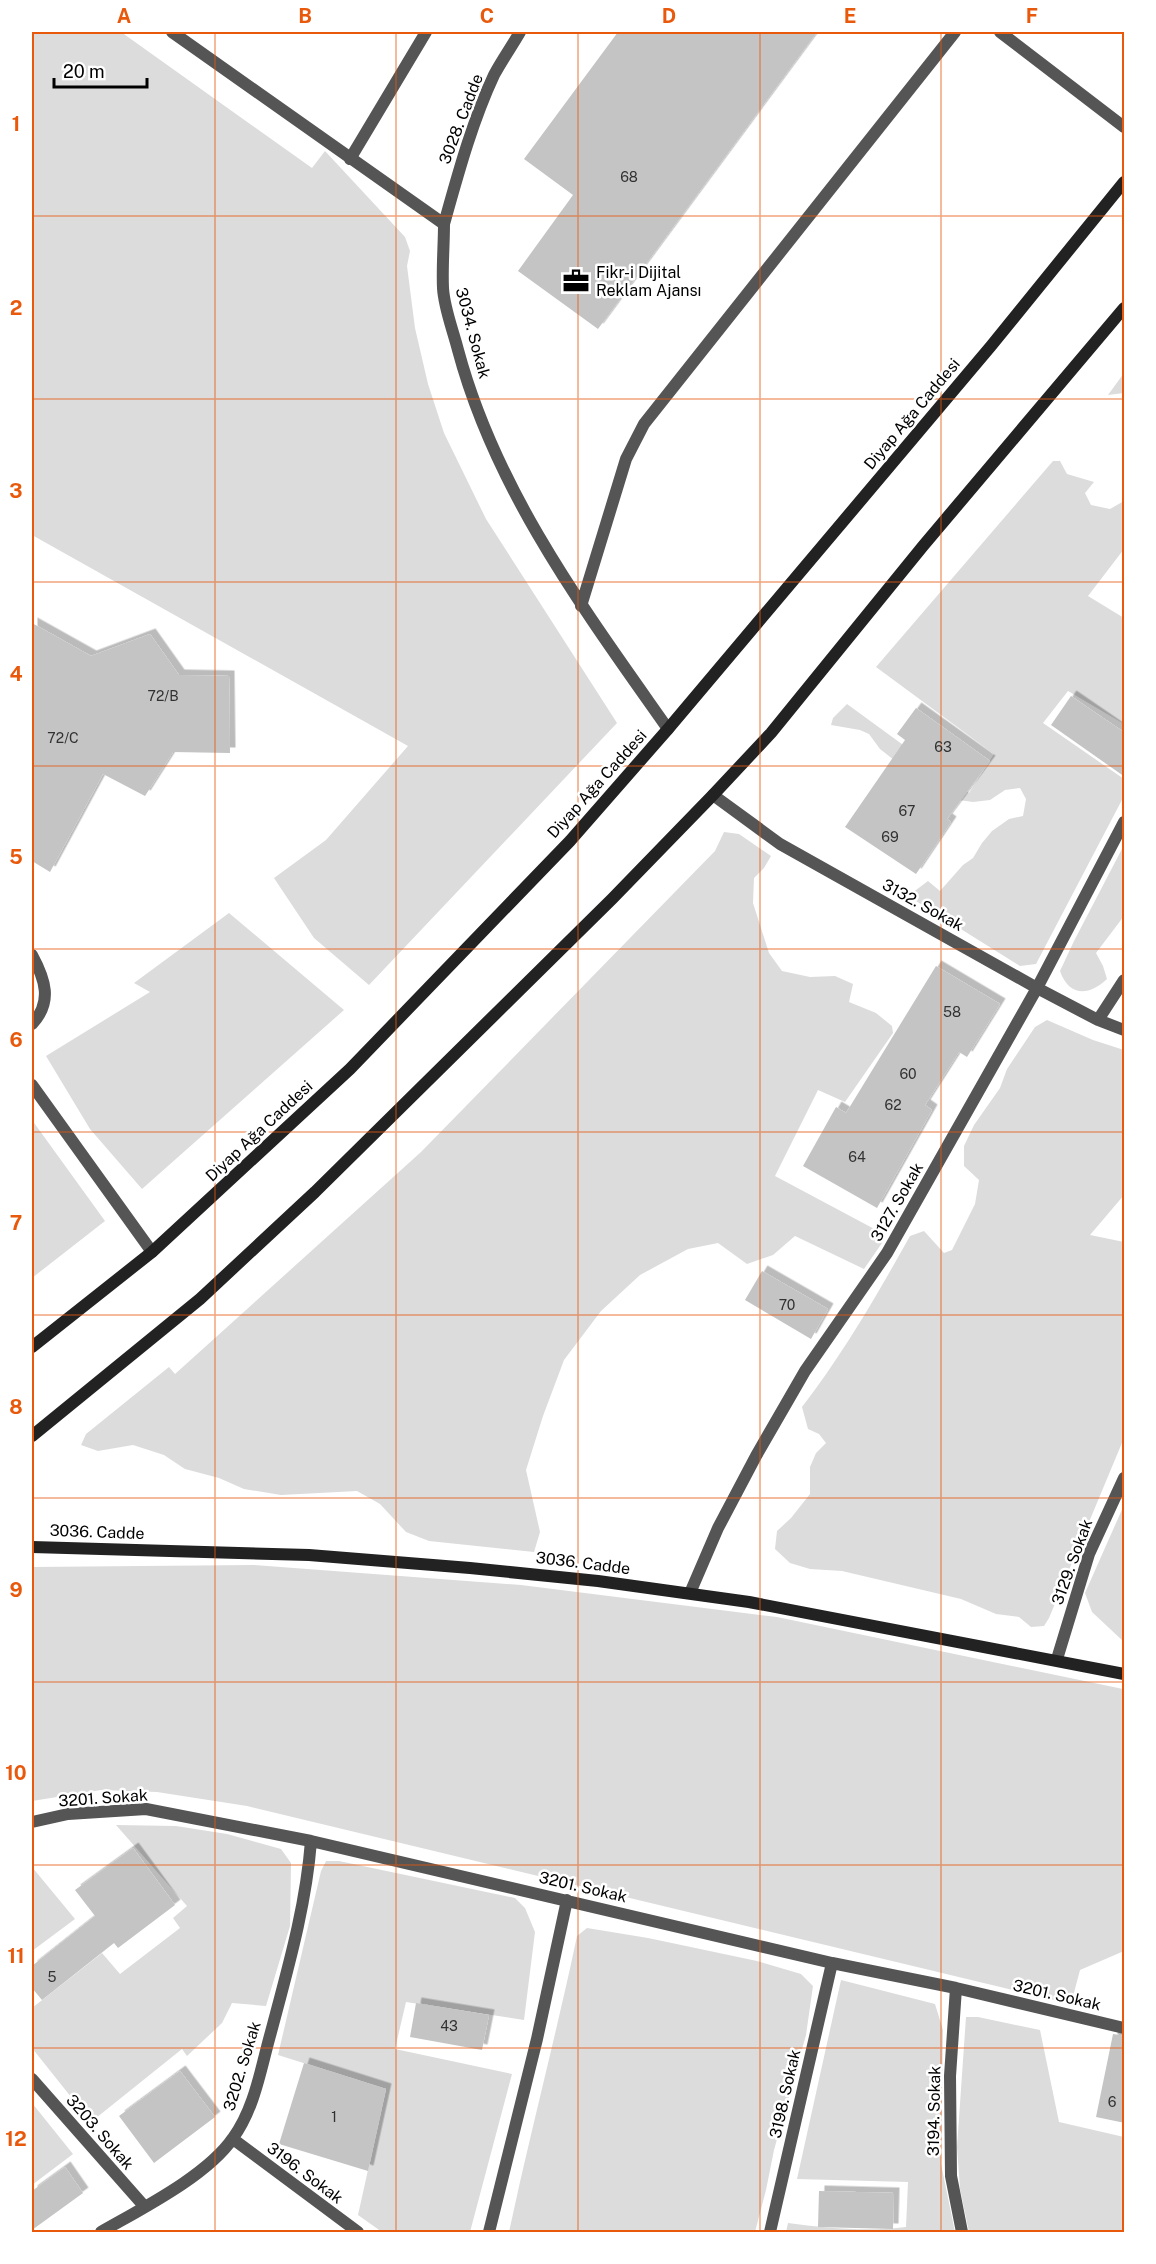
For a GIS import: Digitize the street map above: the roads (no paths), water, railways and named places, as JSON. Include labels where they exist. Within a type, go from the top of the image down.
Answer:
[{"type":"main road","name":"Diyap Ağa Caddesi","points":[[32,1347],[152,1252],[350,1069],[570,841],[668,729],[991,346],[1125,182]]},
{"type":"main road","points":[[32,1436],[200,1299],[315,1192],[579,932],[713,795],[771,733],[923,546],[1125,308]]},
{"type":"main road","name":"3036. Cadde","points":[[32,1547],[364,1558],[531,1573],[690,1593],[1057,1659],[1125,1674]]},
{"type":"street","points":[[172,32],[444,224]]},
{"type":"street","points":[[350,159],[426,32]]},
{"type":"street","name":"3028. Cadde","points":[[444,224],[475,123],[495,75],[520,32]]},
{"type":"street","points":[[581,606],[624,466],[631,446],[644,424],[955,32]]},
{"type":"street","points":[[1000,32],[1125,128]]},
{"type":"street","name":"3034. Sokak","points":[[444,224],[443,289],[464,372],[501,464],[544,545],[581,606],[668,729]]},
{"type":"street","name":"3132. Sokak","points":[[713,795],[780,844],[1037,988],[1098,1020],[1125,1030]]},
{"type":"street","name":"3127. Sokak","points":[[690,1593],[718,1528],[785,1404],[805,1371],[887,1253],[1037,988],[1125,822]]},
{"type":"street","points":[[32,955],[40,970],[46,992],[38,1018],[32,1024]]},
{"type":"street","points":[[1098,1020],[1125,980]]},
{"type":"street","points":[[32,1085],[152,1252]]},
{"type":"street","name":"3129. Sokak","points":[[1057,1659],[1089,1554],[1125,1478]]},
{"type":"street","name":"3201. Sokak","points":[[32,1822],[68,1815],[146,1809],[311,1841],[832,1963],[956,1988],[1125,2028]]},
{"type":"street","name":"3202. Sokak","points":[[101,2232],[193,2176],[233,2139],[245,2117],[258,2080],[297,1932],[308,1875],[311,1841]]},
{"type":"street","points":[[489,2232],[537,2039],[567,1900]]},
{"type":"street","name":"3198. Sokak","points":[[770,2232],[832,1963]]},
{"type":"street","name":"3194. Sokak","points":[[956,1988],[950,2076],[950,2165],[962,2232]]},
{"type":"street","name":"3203. Sokak","points":[[32,2079],[144,2206]]},
{"type":"street","name":"3196. Sokak","points":[[233,2139],[358,2232]]},
{"type":"place","name":"Fikr-i Dijital Reklam Ajansı","points":[[576,281]]}]
